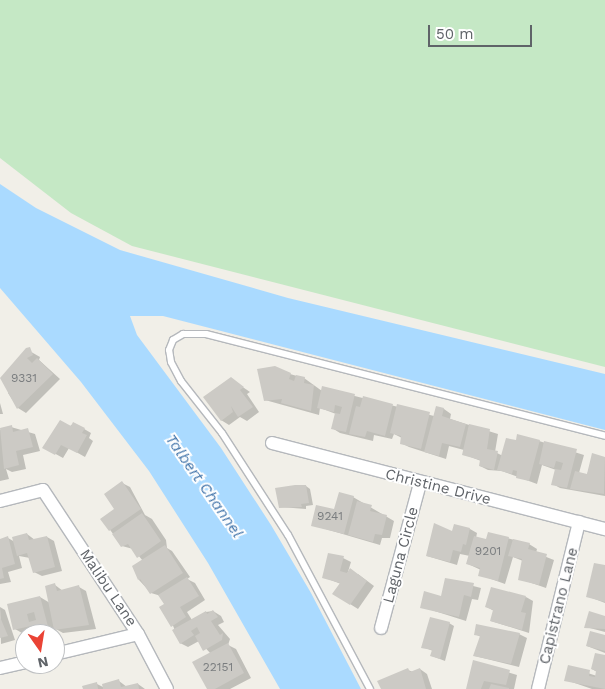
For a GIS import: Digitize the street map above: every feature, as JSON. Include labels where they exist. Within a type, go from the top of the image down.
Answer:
[{"type":"street","name":"Christine Drive","points":[[272,443],[420,483],[605,529]]},
{"type":"street","name":"Laguna Circle","points":[[381,628],[420,483]]},
{"type":"street","name":"Malibu Lane","points":[[0,501],[43,490],[138,634],[167,689]]},
{"type":"street","name":"Capistrano Lane","points":[[538,689],[579,522]]},
{"type":"street","points":[[65,652],[138,634]]},
{"type":"street","points":[[0,668],[15,664]]},
{"type":"lane","points":[[370,689],[288,535],[222,433],[181,381],[171,362],[169,350],[173,340],[189,333],[206,334],[605,436]]},
{"type":"green space","points":[[0,0],[605,0],[605,367],[132,246],[71,213],[0,158]]},
{"type":"water","name":"Talbert Channel","points":[[0,184],[36,208],[120,250],[288,298],[605,374],[605,430],[163,316],[130,316],[137,335],[221,448],[271,525],[311,593],[361,689],[280,689],[208,563],[149,471],[81,382],[0,288]]},
{"type":"building","points":[[30,347],[33,355],[27,358],[32,363],[37,358],[53,374],[17,409],[0,378],[26,348]]},
{"type":"building","points":[[275,366],[291,373],[289,379],[294,381],[296,375],[305,377],[304,383],[314,385],[311,411],[281,403],[282,399],[264,401],[257,369]]},
{"type":"building","points":[[231,377],[244,387],[240,390],[253,407],[238,417],[231,406],[233,412],[221,421],[203,397]]},
{"type":"building","points":[[322,386],[355,394],[346,432],[331,429],[335,413],[340,414],[342,407],[335,405],[334,412],[317,408]]},
{"type":"building","points":[[363,396],[393,404],[385,436],[367,431],[365,437],[349,434],[356,406],[360,407]]},
{"type":"building","points":[[397,404],[430,412],[421,449],[400,444],[401,436],[390,433]]},
{"type":"building","points":[[436,406],[444,408],[442,416],[466,424],[460,447],[442,443],[439,456],[424,452]]},
{"type":"building","points":[[60,420],[71,426],[73,422],[85,428],[82,433],[87,435],[77,453],[61,445],[55,455],[42,448]]},
{"type":"building","points":[[469,424],[490,429],[487,449],[498,451],[494,470],[479,466],[480,460],[462,455]]},
{"type":"building","points":[[12,425],[13,432],[28,428],[33,447],[16,451],[19,465],[4,469],[0,428]]},
{"type":"building","points":[[517,434],[540,440],[529,481],[516,478],[517,471],[513,470],[512,474],[497,470],[506,438],[516,440]]},
{"type":"building","points":[[544,441],[577,449],[567,488],[551,485],[555,469],[561,470],[563,463],[556,461],[554,468],[539,464]]},
{"type":"building","points":[[592,453],[605,457],[604,494],[570,489],[575,471],[587,474]]},
{"type":"building","points":[[122,481],[141,509],[109,531],[100,519],[114,509],[104,494]]},
{"type":"building","points":[[306,485],[309,503],[301,504],[302,507],[279,508],[275,488]]},
{"type":"building","points":[[339,492],[354,496],[344,534],[311,526],[316,505],[334,509]]},
{"type":"building","points":[[357,501],[372,505],[370,511],[387,515],[382,535],[375,534],[373,542],[348,535]]},
{"type":"building","points":[[142,513],[161,541],[137,558],[128,544],[121,547],[112,534]]},
{"type":"building","points":[[434,523],[452,531],[454,524],[470,528],[466,545],[463,544],[461,552],[453,550],[450,562],[426,556]]},
{"type":"building","points":[[488,532],[509,537],[498,581],[478,576],[480,568],[466,564],[474,536],[486,539]]},
{"type":"building","points":[[27,533],[29,540],[47,536],[55,567],[33,573],[27,553],[17,556],[12,537]]},
{"type":"building","points":[[8,536],[15,564],[2,568],[4,578],[0,579],[0,539]]},
{"type":"building","points":[[513,539],[530,543],[528,549],[547,554],[539,585],[518,580],[522,559],[508,556]]},
{"type":"building","points":[[165,545],[183,573],[150,594],[140,579],[138,580],[132,566]]},
{"type":"building","points":[[328,553],[344,556],[340,571],[347,573],[350,568],[367,581],[350,605],[332,594],[340,583],[322,578]]},
{"type":"building","points":[[594,563],[605,565],[605,602],[586,597]]},
{"type":"building","points":[[187,577],[199,596],[180,607],[186,617],[171,627],[159,607],[164,604],[158,595]]},
{"type":"building","points":[[445,578],[474,583],[471,597],[464,595],[459,617],[420,608],[424,591],[441,596]]},
{"type":"building","points":[[55,583],[57,591],[79,585],[89,625],[65,628],[65,624],[53,624],[45,586]]},
{"type":"building","points":[[491,587],[526,596],[521,612],[526,613],[522,630],[490,621],[493,610],[485,607]]},
{"type":"building","points":[[40,596],[47,624],[15,624],[15,630],[13,630],[7,604]],"holes":[[[34,612],[36,620],[29,622],[27,614]]]},
{"type":"building","points":[[213,610],[218,617],[211,621],[220,635],[223,633],[222,640],[203,651],[195,636],[200,633],[197,627],[191,631],[194,635],[180,644],[172,630],[206,611],[207,614]]},
{"type":"building","points":[[589,611],[605,616],[605,629],[584,628]]},
{"type":"building","points":[[0,617],[8,636],[0,638]]},
{"type":"building","points":[[430,617],[450,622],[440,659],[430,656],[432,650],[421,648]]},
{"type":"building","points":[[476,624],[520,633],[511,664],[473,656],[480,636],[474,635]]},
{"type":"building","points":[[590,631],[605,635],[605,651],[586,646]]},
{"type":"building","points":[[228,643],[244,673],[215,689],[207,689],[192,662]]},
{"type":"building","points":[[595,653],[605,655],[605,689],[564,681],[568,665],[590,670],[589,676],[595,677],[596,671],[591,669]]},
{"type":"building","points":[[473,660],[510,670],[506,685],[484,681],[481,689],[466,689]]},
{"type":"building","points":[[408,668],[410,672],[420,668],[426,689],[381,689],[377,681]]},
{"type":"building","points":[[119,679],[121,687],[138,683],[139,689],[103,689],[102,684]]},
{"type":"building","points":[[97,682],[98,689],[83,689],[82,686]]},
{"type":"building","points":[[491,684],[509,688],[509,689],[489,689]]}]
